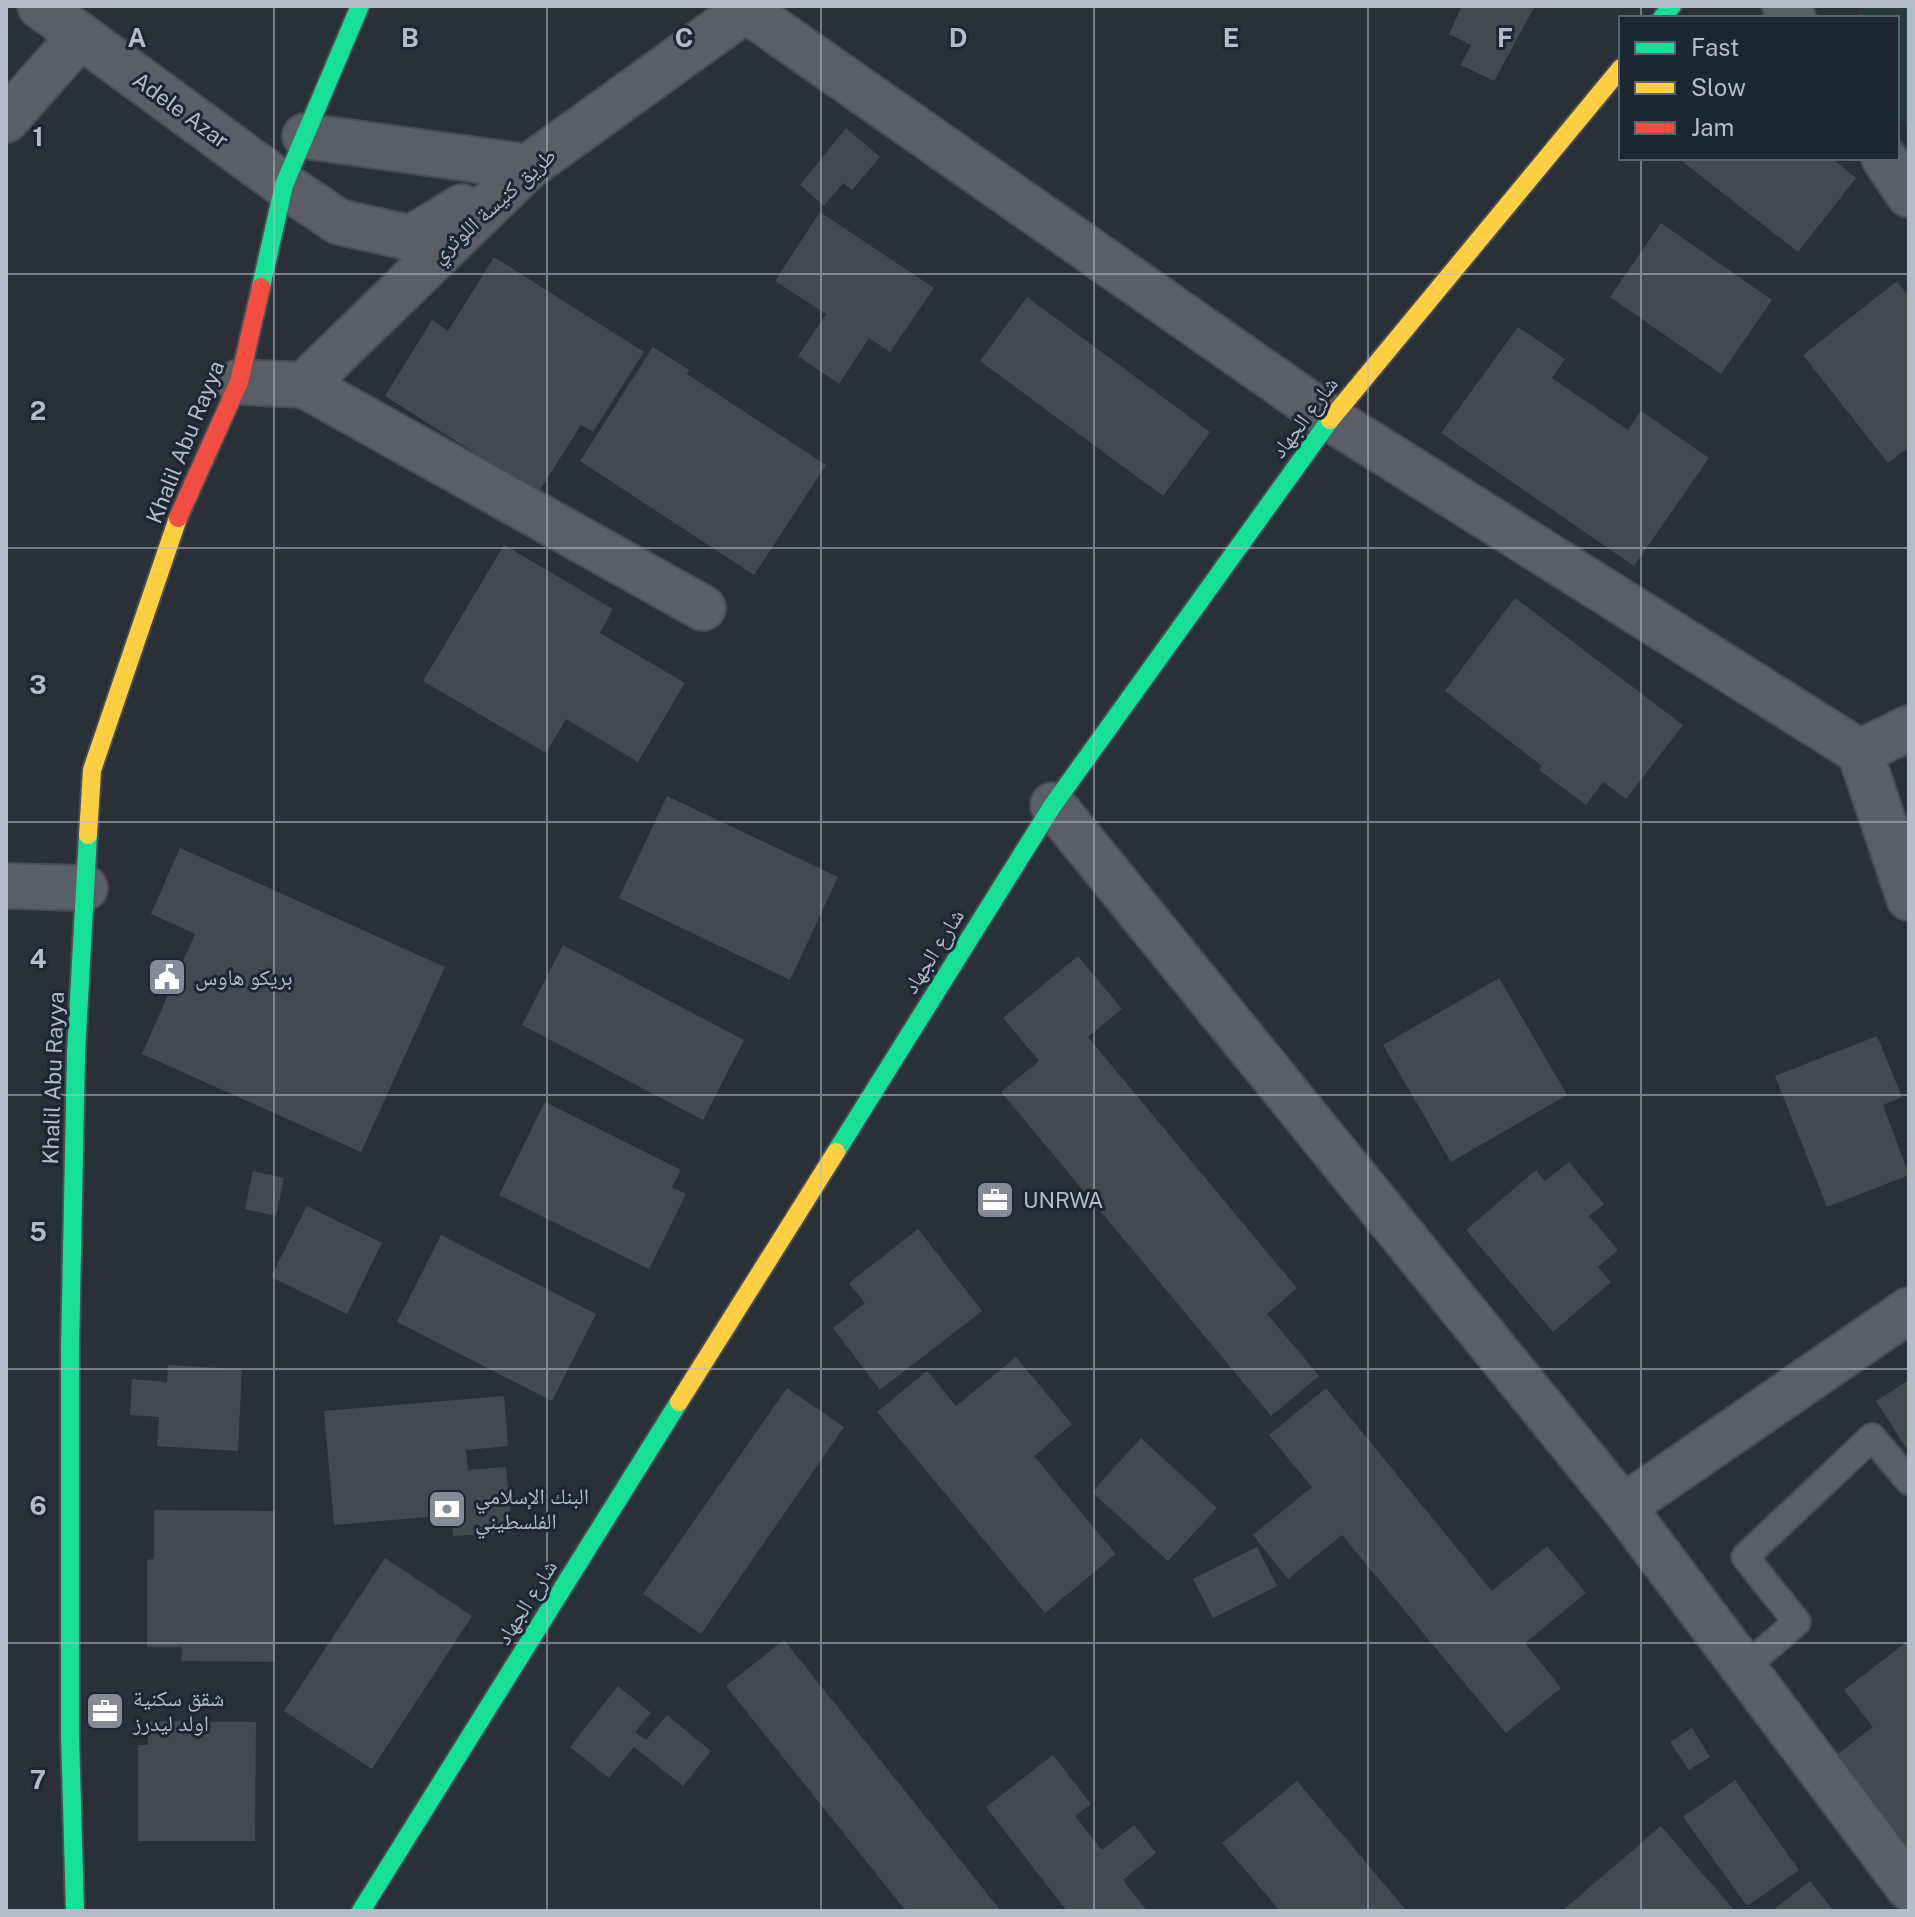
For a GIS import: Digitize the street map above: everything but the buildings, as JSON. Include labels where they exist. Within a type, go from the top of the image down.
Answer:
[{"type":"street","name":"Adele Azar","points":[[40,6],[339,222],[411,238],[528,167]]},
{"type":"street","name":"Khalil Abu Rayya","points":[[75,1911],[70,1734],[70,1351],[76,1054],[92,770],[179,515],[239,382],[284,185],[360,6]]},
{"type":"street","points":[[748,8],[1331,419],[1860,752],[1909,898]]},
{"type":"street","name":"طريق كنيسة اللوثري","points":[[304,385],[528,167],[748,8]]},
{"type":"street","points":[[6,120],[80,36]]},
{"type":"street","name":"شارع الجهاد","points":[[361,1911],[1053,805],[1331,419],[1619,70]]},
{"type":"street","points":[[305,136],[528,167]]},
{"type":"street","points":[[1885,160],[1909,195]]},
{"type":"street","points":[[239,382],[304,385],[703,608]]},
{"type":"street","points":[[1860,752],[1909,728]]},
{"type":"street","points":[[1053,805],[1623,1507],[1909,1888]]},
{"type":"street","points":[[6,886],[85,888]]},
{"type":"street","points":[[1623,1507],[1909,1310]]},
{"type":"lane","points":[[1744,1668],[1797,1622],[1745,1557],[1872,1437],[1909,1481]]},
{"type":"green space","points":[[1860,6],[1909,6],[1909,131],[1899,116],[1899,16],[1858,16]]},
{"type":"traffic: fast","points":[[261,287],[284,185],[360,6]]},
{"type":"traffic: fast","points":[[1664,16],[1672,6]]},
{"type":"traffic: fast","points":[[836,1152],[1053,805],[1330,420]]},
{"type":"traffic: fast","points":[[75,1911],[70,1734],[70,1351],[76,1054],[88,835]]},
{"type":"traffic: fast","points":[[361,1911],[679,1402]]},
{"type":"traffic: slow","points":[[1330,420],[1619,70]]},
{"type":"traffic: slow","points":[[88,835],[92,770],[178,518]]},
{"type":"traffic: slow","points":[[679,1402],[836,1152]]},
{"type":"traffic: jam","points":[[178,518],[239,382],[261,287]]},
{"type":"place","name":"بريكو هاوس","points":[[167,977]]},
{"type":"place","name":"UNRWA","points":[[995,1200]]},
{"type":"place","name":"البنك الإسلامي الفلسطيني","points":[[447,1509]]},
{"type":"place","name":"شقق سكنية اولد ليدرز","points":[[105,1711]]}]
